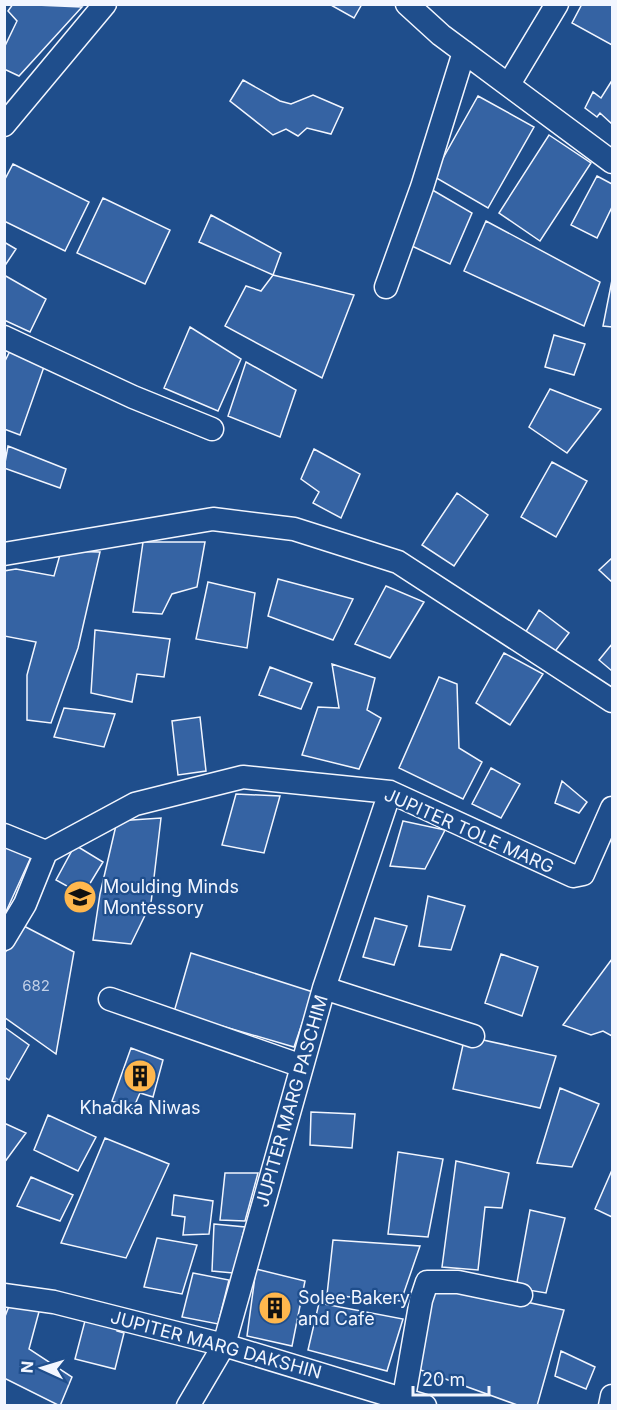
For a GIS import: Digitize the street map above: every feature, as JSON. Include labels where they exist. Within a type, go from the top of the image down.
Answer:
[{"type":"street","points":[[4,125],[105,4]]},
{"type":"street","points":[[407,4],[464,52],[612,162]]},
{"type":"street","points":[[509,84],[557,4]]},
{"type":"street","points":[[386,287],[422,187],[464,52]]},
{"type":"street","points":[[4,337],[134,397],[212,429]]},
{"type":"street","points":[[4,554],[213,519],[294,529],[398,562],[612,701]]},
{"type":"street","name":"JUPITER TOLE MARG","points":[[46,852],[135,804],[243,777],[390,792],[573,876],[583,874],[612,808]]},
{"type":"street","name":"JUPITER MARG PASCHIM","points":[[189,1406],[224,1345],[324,988],[390,792]]},
{"type":"street","points":[[4,835],[46,852],[25,904],[4,939]]},
{"type":"street","points":[[324,988],[474,1036]]},
{"type":"street","points":[[110,999],[302,1066]]},
{"type":"street","points":[[404,1397],[420,1299],[427,1282],[458,1282],[521,1295]]},
{"type":"street","name":"JUPITER MARG DAKSHIN","points":[[4,1295],[54,1302],[224,1345],[404,1397],[425,1406]]},
{"type":"street","points":[[610,1406],[612,1396]]},
{"type":"building","points":[[13,4],[82,7],[19,76],[4,69],[4,48],[17,21],[8,11]]},
{"type":"building","points":[[329,4],[362,4],[354,18]]},
{"type":"building","points":[[582,4],[612,4],[612,45],[572,23]]},
{"type":"building","points":[[243,80],[280,101],[291,104],[313,95],[343,108],[331,134],[307,128],[298,136],[286,129],[273,135],[230,101]]},
{"type":"building","points":[[611,82],[612,124],[600,113],[597,117],[585,108],[593,92],[601,98]]},
{"type":"building","points":[[478,96],[534,127],[488,208],[433,176]]},
{"type":"building","points":[[549,135],[591,163],[540,241],[499,213]]},
{"type":"building","points":[[13,164],[89,202],[65,251],[4,221],[4,181]]},
{"type":"building","points":[[597,176],[612,184],[612,207],[597,238],[571,225]]},
{"type":"building","points":[[429,188],[472,213],[450,264],[412,246]]},
{"type":"building","points":[[103,198],[170,230],[145,284],[77,253]]},
{"type":"building","points":[[211,215],[281,253],[273,275],[199,242]]},
{"type":"building","points":[[486,221],[600,282],[584,326],[464,271]]},
{"type":"building","points":[[4,242],[16,249],[4,267]]},
{"type":"building","points":[[4,275],[46,299],[30,332],[4,320]]},
{"type":"building","points":[[273,275],[354,295],[322,378],[225,326],[246,286],[261,291]]},
{"type":"building","points":[[612,280],[612,327],[603,326]]},
{"type":"building","points":[[190,327],[241,359],[218,411],[164,388]]},
{"type":"building","points":[[554,335],[585,344],[574,375],[545,367]]},
{"type":"building","points":[[11,349],[45,364],[20,435],[4,429],[4,363]]},
{"type":"building","points":[[246,362],[296,390],[280,437],[228,416]]},
{"type":"building","points":[[550,389],[601,409],[567,453],[529,427]]},
{"type":"building","points":[[8,446],[66,469],[60,488],[4,468]]},
{"type":"building","points":[[314,449],[360,474],[341,518],[313,503],[319,492],[301,479]]},
{"type":"building","points":[[552,462],[587,481],[556,537],[521,517]]},
{"type":"building","points":[[457,493],[488,515],[454,566],[422,545]]},
{"type":"building","points":[[143,542],[205,542],[197,587],[172,594],[162,614],[133,612]]},
{"type":"building","points":[[61,551],[100,552],[78,648],[51,723],[27,720],[27,675],[36,642],[4,636],[4,571],[16,569],[54,576]]},
{"type":"building","points":[[612,558],[612,582],[599,570]]},
{"type":"building","points":[[278,579],[353,599],[333,640],[268,616]]},
{"type":"building","points":[[208,582],[255,593],[247,648],[196,639]]},
{"type":"building","points":[[386,586],[424,602],[390,658],[355,644]]},
{"type":"building","points":[[539,610],[569,633],[553,654],[525,633]]},
{"type":"building","points":[[95,630],[170,639],[164,677],[137,674],[132,702],[91,693]]},
{"type":"building","points":[[612,644],[612,671],[599,660]]},
{"type":"building","points":[[504,653],[543,674],[510,725],[476,703]]},
{"type":"building","points":[[332,664],[375,678],[367,710],[381,718],[359,769],[302,755],[318,707],[339,708]]},
{"type":"building","points":[[270,667],[312,683],[301,709],[259,695]]},
{"type":"building","points":[[439,677],[457,684],[459,748],[482,762],[463,799],[399,768]]},
{"type":"building","points":[[64,708],[115,714],[104,747],[54,737]]},
{"type":"building","points":[[200,717],[206,771],[178,775],[172,721]]},
{"type":"building","points":[[491,768],[520,784],[501,818],[472,804]]},
{"type":"building","points":[[562,781],[587,802],[579,813],[555,803]]},
{"type":"building","points":[[236,794],[280,796],[264,853],[222,845]]},
{"type":"building","points":[[161,818],[151,903],[131,944],[93,940],[100,894],[117,821]]},
{"type":"building","points":[[403,821],[445,830],[425,869],[390,866]]},
{"type":"building","points":[[4,845],[31,857],[4,916]]},
{"type":"building","points":[[75,845],[103,862],[83,895],[56,880]]},
{"type":"building","points":[[428,896],[465,906],[451,950],[419,946]]},
{"type":"building","points":[[375,918],[407,926],[394,965],[363,957]]},
{"type":"building","points":[[20,924],[74,952],[56,1054],[4,1017],[4,955]]},
{"type":"building","points":[[191,953],[313,992],[294,1047],[174,1012]]},
{"type":"building","points":[[501,954],[538,967],[522,1016],[485,1003]]},
{"type":"building","points":[[612,959],[612,1036],[603,1031],[591,1035],[563,1025]]},
{"type":"building","points":[[4,1027],[29,1045],[9,1080],[4,1077]]},
{"type":"building","points":[[465,1036],[556,1056],[540,1108],[453,1089]]},
{"type":"building","name":"Khadka Niwas","points":[[131,1048],[163,1060],[153,1097],[140,1093],[133,1109],[112,1101]]},
{"type":"building","points":[[560,1088],[599,1104],[572,1167],[537,1163]]},
{"type":"building","points":[[311,1112],[355,1114],[352,1148],[310,1145]]},
{"type":"building","points":[[48,1115],[96,1137],[78,1171],[34,1150]]},
{"type":"building","points":[[4,1123],[26,1133],[4,1163]]},
{"type":"building","points":[[105,1138],[169,1164],[126,1258],[61,1243]]},
{"type":"building","points":[[398,1152],[443,1159],[428,1237],[388,1234]]},
{"type":"building","points":[[456,1161],[509,1173],[502,1208],[485,1207],[478,1270],[442,1267]]},
{"type":"building","points":[[612,1170],[612,1217],[595,1209]]},
{"type":"building","points":[[225,1173],[258,1173],[245,1221],[220,1220]]},
{"type":"building","points":[[31,1177],[73,1195],[60,1221],[17,1206]]},
{"type":"building","points":[[174,1195],[213,1201],[209,1234],[183,1235],[185,1217],[172,1215]]},
{"type":"building","points":[[530,1210],[565,1218],[546,1293],[516,1288]]},
{"type":"building","points":[[214,1224],[245,1227],[233,1273],[212,1271]]},
{"type":"building","points":[[157,1238],[197,1245],[182,1294],[144,1287]]},
{"type":"building","points":[[333,1240],[420,1246],[401,1301],[327,1295]]},
{"type":"building","name":"Solee Bakery and Cafe","points":[[256,1269],[305,1281],[292,1346],[247,1336]]},
{"type":"building","points":[[193,1273],[229,1280],[218,1324],[182,1317]]},
{"type":"building","points":[[429,1289],[479,1292],[564,1310],[537,1406],[520,1406],[415,1368]]},
{"type":"building","points":[[11,1301],[40,1308],[29,1349],[72,1377],[60,1406],[4,1378],[4,1319]]},
{"type":"building","points":[[319,1303],[403,1319],[387,1371],[308,1350]]},
{"type":"building","points":[[86,1317],[118,1323],[117,1331],[124,1333],[115,1369],[75,1359]]},
{"type":"building","points":[[561,1351],[595,1367],[586,1389],[555,1376]]},
{"type":"place","name":"Moulding Minds Montessory","points":[[80,897]]},
{"type":"place","name":"Khadka Niwas","points":[[140,1076]]},
{"type":"place","name":"Solee Bakery and Cafe","points":[[275,1308]]}]
